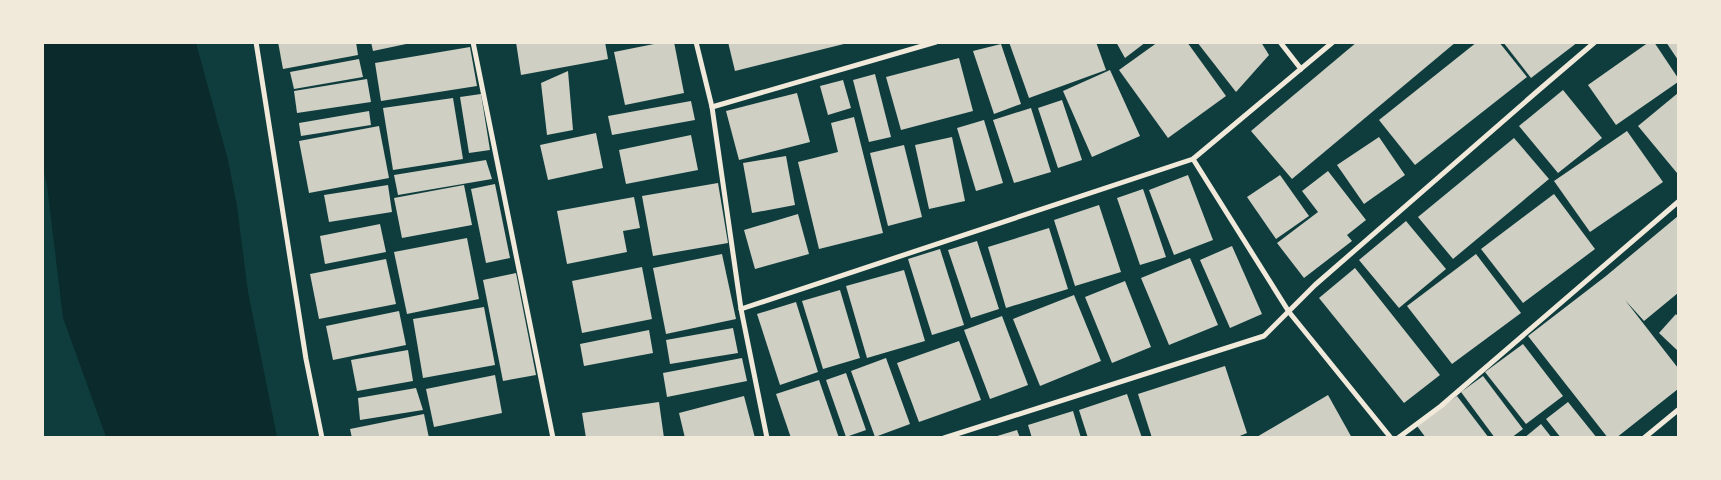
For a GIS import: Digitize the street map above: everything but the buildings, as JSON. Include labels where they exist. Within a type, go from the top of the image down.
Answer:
[{"type":"street","points":[[256,42],[306,359],[322,438]]},
{"type":"street","points":[[473,42],[554,438]]},
{"type":"street","points":[[696,42],[712,106],[741,309],[766,438]]},
{"type":"street","points":[[712,106],[936,42]]},
{"type":"street","points":[[1280,42],[1301,69]]},
{"type":"street","points":[[741,309],[1193,159],[1333,42]]},
{"type":"street","points":[[944,438],[1264,336],[1322,278],[1540,88],[1596,42]]},
{"type":"street","points":[[1193,159],[1289,312],[1391,438]]},
{"type":"street","points":[[1398,438],[1441,406],[1678,202]]},
{"type":"street","points":[[1644,438],[1678,410]]},
{"type":"water","points":[[42,43],[196,43],[228,160],[237,206],[248,292],[277,437],[106,437],[63,318],[47,185],[43,169]]}]
